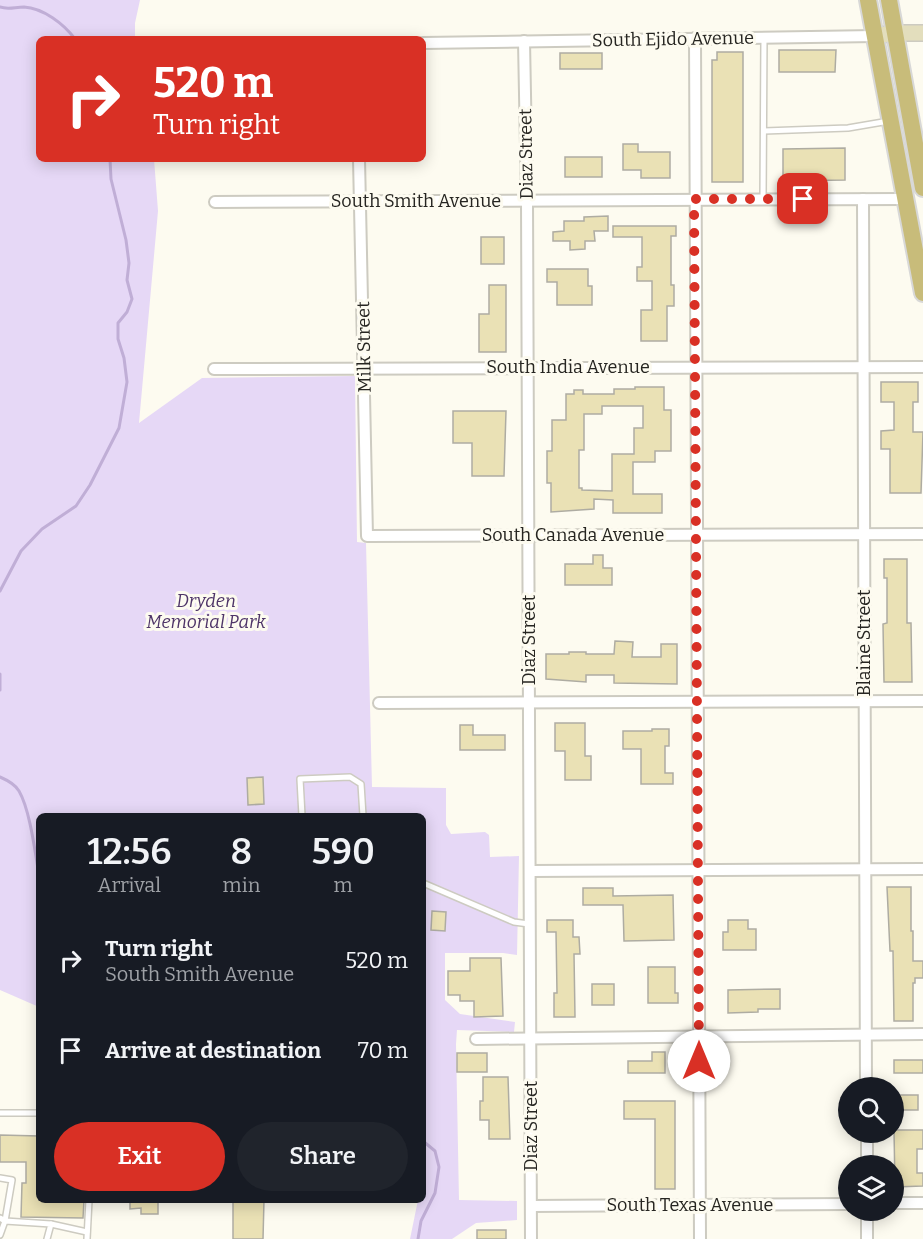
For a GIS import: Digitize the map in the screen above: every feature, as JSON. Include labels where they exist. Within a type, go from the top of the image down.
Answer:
[{"type":"main road","points":[[868,0],[923,293]]},
{"type":"main road","points":[[889,0],[920,155],[923,188]]},
{"type":"main road","name":"South Ejido Avenue","points":[[875,36],[894,33],[923,33]]},
{"type":"main road","points":[[905,199],[918,218],[923,242]]},
{"type":"street","name":"South Ejido Avenue","points":[[426,43],[875,36]]},
{"type":"street","points":[[695,38],[700,1239]]},
{"type":"street","name":"Diaz Street","points":[[524,41],[528,368],[531,1239]]},
{"type":"street","name":"Milk Street","points":[[359,162],[367,536]]},
{"type":"street","name":"Blaine Street","points":[[862,199],[867,1077]]},
{"type":"street","name":"South Smith Avenue","points":[[215,202],[905,199]]},
{"type":"street","name":"South India Avenue","points":[[214,369],[923,367]]},
{"type":"street","name":"South Canada Avenue","points":[[367,536],[923,534]]},
{"type":"street","points":[[379,703],[923,701]]},
{"type":"street","points":[[530,871],[923,869]]},
{"type":"street","points":[[476,1039],[923,1034]]},
{"type":"street","points":[[904,1203],[923,1203]]},
{"type":"street","name":"South Texas Avenue","points":[[531,1206],[838,1204]]},
{"type":"street","points":[[867,1221],[867,1239]]},
{"type":"lane","points":[[763,199],[764,37]]},
{"type":"lane","points":[[764,131],[848,128],[891,121]]},
{"type":"lane","points":[[302,813],[300,779],[350,777],[361,784],[363,813]]},
{"type":"lane","points":[[426,884],[514,922],[529,924]]},
{"type":"lane","points":[[0,1113],[36,1113]]},
{"type":"lane","points":[[0,1178],[12,1180],[0,1234]]},
{"type":"lane","points":[[87,1239],[88,1203]]},
{"type":"lane","points":[[3,1219],[51,1224],[87,1232]]},
{"type":"lane","points":[[47,1239],[51,1224]]},
{"type":"green space","name":"Dryden Memorial Park","points":[[0,0],[140,0],[135,36],[36,36],[36,162],[154,162],[158,211],[139,423],[202,378],[355,376],[357,542],[366,543],[372,787],[446,788],[446,825],[451,834],[485,832],[489,835],[490,857],[519,856],[517,955],[445,953],[445,1000],[460,1014],[515,1022],[514,1032],[457,1030],[459,1200],[517,1201],[517,1220],[476,1223],[452,1239],[410,1239],[417,1203],[426,1203],[426,813],[36,813],[36,1006],[0,990]]},
{"type":"building","points":[[779,50],[836,50],[835,72],[779,72]]},
{"type":"building","points":[[717,52],[743,52],[743,182],[712,182],[712,60],[717,60]]},
{"type":"building","points":[[560,53],[602,53],[602,69],[560,69]]},
{"type":"building","points":[[623,144],[638,144],[638,152],[670,152],[670,178],[641,178],[641,170],[623,170]]},
{"type":"building","points":[[845,148],[845,180],[783,181],[783,149]]},
{"type":"building","points":[[565,157],[602,157],[602,177],[565,177]]},
{"type":"building","points":[[608,216],[608,231],[594,231],[595,241],[585,241],[585,249],[570,250],[570,241],[553,241],[553,232],[564,231],[564,221],[584,221],[584,217]]},
{"type":"building","points":[[613,226],[676,226],[676,236],[671,236],[671,285],[674,285],[674,306],[667,306],[667,341],[641,341],[641,310],[652,310],[652,281],[637,281],[637,267],[642,267],[642,237],[613,237]]},
{"type":"building","points":[[481,237],[504,237],[504,264],[481,264]]},
{"type":"building","points":[[547,269],[588,269],[588,286],[592,286],[592,305],[557,305],[557,282],[547,282]]},
{"type":"building","points":[[489,285],[506,285],[506,352],[479,352],[479,314],[489,314]]},
{"type":"building","points":[[881,382],[918,382],[918,402],[913,402],[913,432],[923,432],[921,493],[890,493],[890,449],[881,449],[881,431],[894,430],[894,402],[881,402]]},
{"type":"building","points":[[635,387],[664,387],[664,410],[671,410],[671,451],[655,451],[655,462],[633,462],[633,494],[662,494],[662,513],[613,513],[613,500],[594,499],[594,509],[551,512],[551,483],[547,483],[547,451],[552,451],[552,420],[566,420],[566,394],[574,394],[574,390],[583,390],[583,394],[614,394],[614,389],[635,389]],"holes":[[[602,406],[643,406],[643,428],[634,428],[634,454],[612,454],[612,491],[579,488],[579,450],[584,450],[584,414],[602,414]]]},
{"type":"building","points":[[453,411],[506,411],[504,476],[472,476],[472,443],[453,443]]},
{"type":"building","points":[[593,555],[603,555],[603,568],[612,568],[612,585],[565,585],[565,564],[593,564]]},
{"type":"building","points":[[884,559],[907,559],[907,623],[911,623],[912,682],[884,682],[883,624],[887,623],[887,578],[884,578]]},
{"type":"building","points":[[615,641],[633,642],[632,657],[661,657],[661,644],[677,644],[677,684],[614,683],[614,675],[586,675],[586,682],[546,679],[546,654],[586,652],[586,654],[614,654]]},
{"type":"building","points":[[555,723],[585,723],[585,756],[591,756],[591,780],[565,780],[565,751],[555,751]]},
{"type":"building","points":[[460,725],[473,725],[473,735],[505,735],[505,750],[460,750]]},
{"type":"building","points":[[652,729],[669,729],[669,746],[665,746],[665,773],[673,773],[673,784],[641,784],[641,749],[623,749],[623,731],[652,731]]},
{"type":"building","points":[[263,777],[264,804],[248,805],[247,778]]},
{"type":"building","points":[[887,887],[911,887],[913,961],[923,961],[923,978],[915,978],[915,983],[913,983],[913,1021],[894,1021],[893,951],[890,951]]},
{"type":"building","points":[[583,888],[613,888],[613,896],[673,895],[674,940],[624,941],[623,905],[583,905]]},
{"type":"building","points":[[432,911],[446,912],[445,931],[431,930]]},
{"type":"building","points":[[547,920],[573,920],[573,937],[579,937],[580,954],[574,954],[575,1017],[554,1017],[554,993],[557,993],[556,932],[547,932]]},
{"type":"building","points":[[728,920],[748,920],[748,929],[756,929],[756,950],[723,950],[723,932],[728,932]]},
{"type":"building","points":[[470,958],[501,958],[503,1016],[474,1017],[474,1001],[460,1001],[460,995],[448,995],[448,971],[470,971]]},
{"type":"building","points":[[648,967],[675,967],[675,993],[678,993],[678,1003],[648,1003]]},
{"type":"building","points":[[592,984],[614,984],[614,1005],[592,1005]]},
{"type":"building","points":[[780,989],[780,1009],[728,1013],[728,990]]},
{"type":"building","points":[[652,1052],[665,1052],[665,1073],[628,1073],[628,1061],[652,1061]]},
{"type":"building","points":[[457,1053],[487,1053],[487,1072],[457,1072]]},
{"type":"building","points":[[894,1060],[923,1060],[923,1073],[894,1073]]},
{"type":"building","points":[[483,1077],[508,1077],[510,1139],[489,1139],[489,1120],[480,1120]]},
{"type":"building","points":[[904,1095],[918,1095],[918,1110],[904,1110]]},
{"type":"building","points":[[624,1101],[675,1101],[675,1189],[655,1189],[655,1119],[624,1119]]},
{"type":"building","points":[[904,1130],[923,1130],[923,1149],[917,1149],[917,1173],[923,1173],[923,1186],[904,1187],[904,1155],[894,1155],[894,1143],[904,1143]]},
{"type":"building","points":[[0,1135],[36,1136],[36,1203],[84,1203],[83,1218],[21,1217],[22,1183],[26,1183],[26,1162],[0,1162]]},
{"type":"building","points":[[130,1203],[158,1203],[158,1214],[141,1214],[141,1208],[130,1209]]},
{"type":"building","points":[[233,1203],[264,1203],[263,1239],[233,1239]]},
{"type":"building","points":[[477,1230],[506,1230],[506,1239],[477,1239]]},
{"type":"waterway","points":[[0,7],[24,7],[38,10],[59,23],[72,36]]},
{"type":"waterway","points":[[0,591],[21,551],[42,529],[76,506],[90,485],[119,428],[127,382],[124,358],[118,339],[118,323],[127,312],[132,299],[127,280],[129,263],[126,240],[111,179],[110,162]]},
{"type":"waterway","points":[[0,674],[0,690]]},
{"type":"waterway","points":[[0,777],[15,786],[23,799],[36,857]]},
{"type":"waterway","points":[[418,1239],[421,1221],[435,1193],[439,1167],[435,1151],[426,1144]]},
{"type":"route","points":[[699,1061],[694,199],[803,199]]}]
